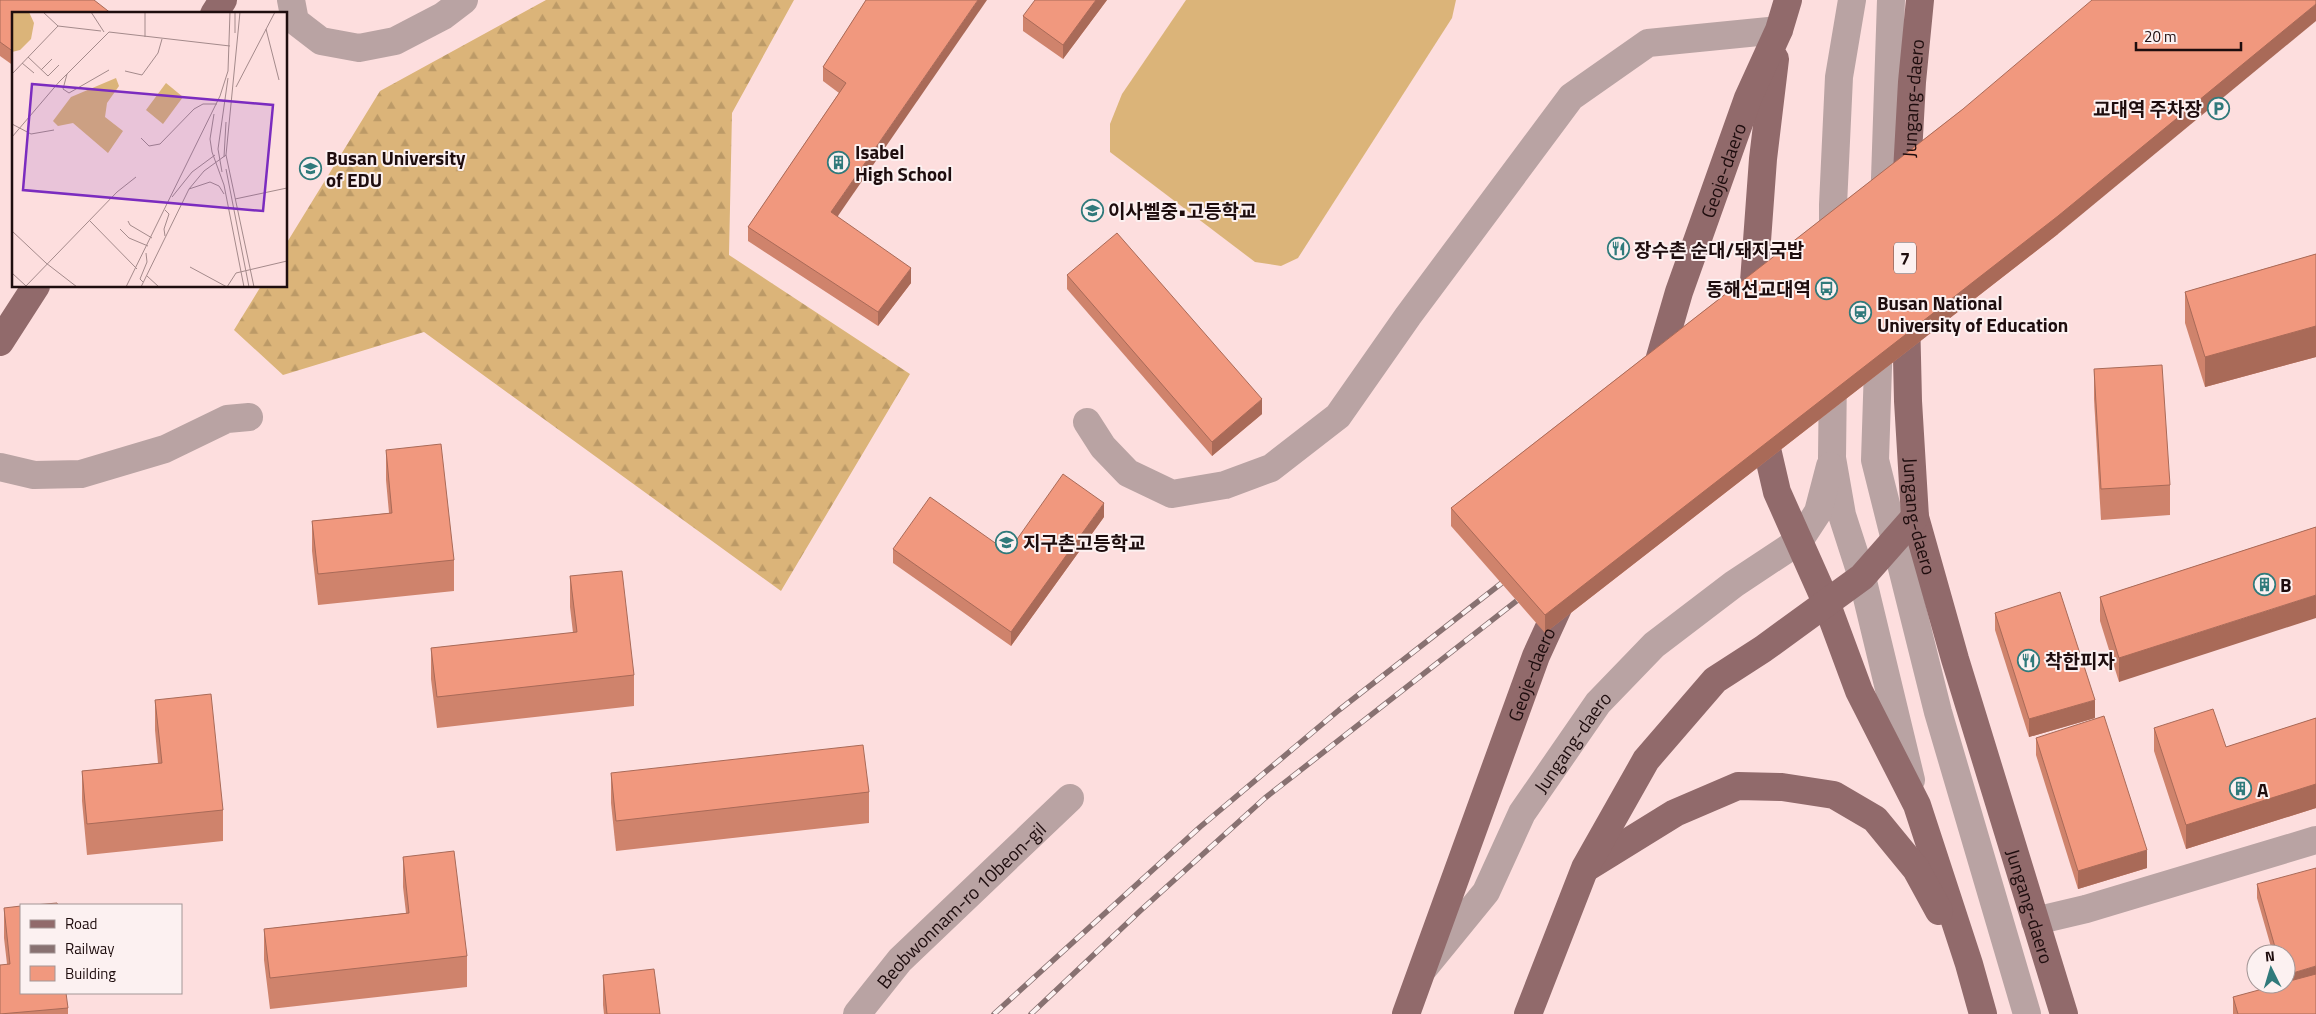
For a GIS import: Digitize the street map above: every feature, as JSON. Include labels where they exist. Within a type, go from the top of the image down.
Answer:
[{"type":"main road","points":[[215,12],[223,0]]},
{"type":"main road","name":"Geoje-daero","points":[[1647,403],[1678,292],[1748,98],[1779,30],[1788,0]]},
{"type":"main road","name":"Jungang-daero","points":[[1894,226],[1920,0]]},
{"type":"main road","name":"Geoje-daero","points":[[1750,333],[1763,159],[1779,30]]},
{"type":"main road","points":[[0,342],[35,288]]},
{"type":"main road","name":"Jungang-daero","points":[[1906,292],[1908,401],[1915,517],[1955,659],[2064,1014]]},
{"type":"main road","points":[[1754,398],[1777,492],[1826,602],[1859,691],[1917,805]]},
{"type":"main road","points":[[1528,1014],[1585,868],[1646,760],[1715,680],[1763,649],[1862,577],[1915,517]]},
{"type":"main road","name":"Geoje-daero","points":[[1406,1014],[1536,656],[1573,575]]},
{"type":"main road","points":[[1585,868],[1675,813],[1738,786],[1782,787],[1834,796],[1875,819],[1916,869],[1969,964]]},
{"type":"main road","name":"Jungang-daero","points":[[1917,805],[1969,964],[1983,1014]]},
{"type":"street","points":[[291,0],[295,21],[321,41],[359,48],[395,42],[443,16],[464,0]]},
{"type":"street","points":[[1833,274],[1832,205],[1839,77],[1852,0]]},
{"type":"street","points":[[1891,0],[1894,226]]},
{"type":"street","points":[[1087,422],[1104,447],[1128,473],[1172,494],[1226,485],[1271,468],[1338,416],[1408,316],[1571,97],[1648,44],[1779,30]]},
{"type":"street","points":[[1880,311],[1875,460],[1938,712],[2027,1014]]},
{"type":"street","name":"Jungang-daero","points":[[1833,353],[1832,458],[1842,515],[1862,577],[1886,684],[1917,805]]},
{"type":"street","points":[[0,467],[34,475],[81,474],[165,449],[227,419],[249,418]]},
{"type":"street","name":"Jungang-daero","points":[[1422,970],[1486,892],[1522,813],[1598,703],[1654,645],[1734,584],[1799,541],[1818,512],[1832,458]]},
{"type":"street","name":"Beobwonnam-ro 10beon-gil","points":[[857,1014],[900,960],[1070,798]]},
{"type":"street","points":[[2035,921],[2086,909],[2316,840]]},
{"type":"green space","points":[[546,0],[794,0],[732,113],[729,255],[910,374],[781,591],[424,332],[283,375],[234,330],[260,288],[288,288],[288,241],[380,91]]},
{"type":"green space","points":[[1186,0],[1456,0],[1452,18],[1298,258],[1281,266],[1255,262],[1110,152],[1110,124],[1122,94]]},
{"type":"building","points":[[0,0],[94,0],[109,12],[12,12],[12,51],[0,42]]},
{"type":"building","name":"Isabel High School","points":[[866,0],[978,0],[831,212],[911,268],[878,312],[748,227],[846,83],[823,67]]},
{"type":"building","points":[[1035,0],[1096,0],[1063,45],[1023,16]]},
{"type":"building","points":[[2092,0],[2316,0],[2316,4],[2058,216],[1545,615],[1451,508],[1963,109]]},
{"type":"building","points":[[1117,233],[1262,399],[1212,442],[1067,275]]},
{"type":"building","points":[[2316,254],[2316,326],[2205,357],[2185,292]]},
{"type":"building","points":[[2162,365],[2170,485],[2101,489],[2094,369]]},
{"type":"building","points":[[441,444],[454,560],[318,574],[312,521],[392,513],[386,450]]},
{"type":"building","points":[[1063,474],[1104,503],[1011,632],[893,549],[930,497],[1008,552]]},
{"type":"building","name":"B","points":[[2316,527],[2316,595],[2119,658],[2100,597]]},
{"type":"building","points":[[622,571],[634,675],[437,697],[431,648],[577,632],[570,576]]},
{"type":"building","points":[[2060,592],[2095,700],[2029,719],[1995,613]]},
{"type":"building","points":[[211,694],[223,810],[87,824],[82,771],[162,763],[155,700]]},
{"type":"building","name":"A","points":[[2213,709],[2226,747],[2316,718],[2316,784],[2186,825],[2154,728]]},
{"type":"building","points":[[2104,716],[2147,850],[2078,871],[2036,738]]},
{"type":"building","points":[[863,745],[869,792],[616,821],[611,773]]},
{"type":"building","points":[[454,851],[467,956],[270,978],[264,929],[409,913],[403,857]]},
{"type":"building","points":[[2316,868],[2316,966],[2296,972],[2296,944],[2274,944],[2257,884]]},
{"type":"building","points":[[20,906],[20,994],[66,994],[68,1008],[0,1014],[0,965],[10,964],[4,908]]},
{"type":"building","points":[[654,969],[660,1014],[607,1014],[603,975]]},
{"type":"building","points":[[2316,974],[2316,1014],[2238,1014],[2233,997],[2246,993],[2296,994],[2296,979]]},
{"type":"railway","points":[[994,1014],[1200,827],[1339,710],[1512,575]]},
{"type":"railway","points":[[1031,1014],[1140,911],[1265,798],[1528,592]]},
{"type":"place","name":"교대역 주차장","points":[[2218,108]]},
{"type":"place","name":"Isabel High School","points":[[839,162]]},
{"type":"place","name":"Busan University of EDU","points":[[310,168]]},
{"type":"place","name":"이사벨중•고등학교","points":[[1092,210]]},
{"type":"place","name":"장수촌 순대/돼지국밥","points":[[1618,249]]},
{"type":"place","name":"동해선교대역","points":[[1827,288]]},
{"type":"place","name":"Busan National University of Education","points":[[1861,313]]},
{"type":"place","name":"지구촌고등학교","points":[[1007,542]]},
{"type":"place","name":"B","points":[[2264,584]]},
{"type":"place","name":"착한피자","points":[[2029,660]]},
{"type":"place","name":"A","points":[[2241,789]]}]
